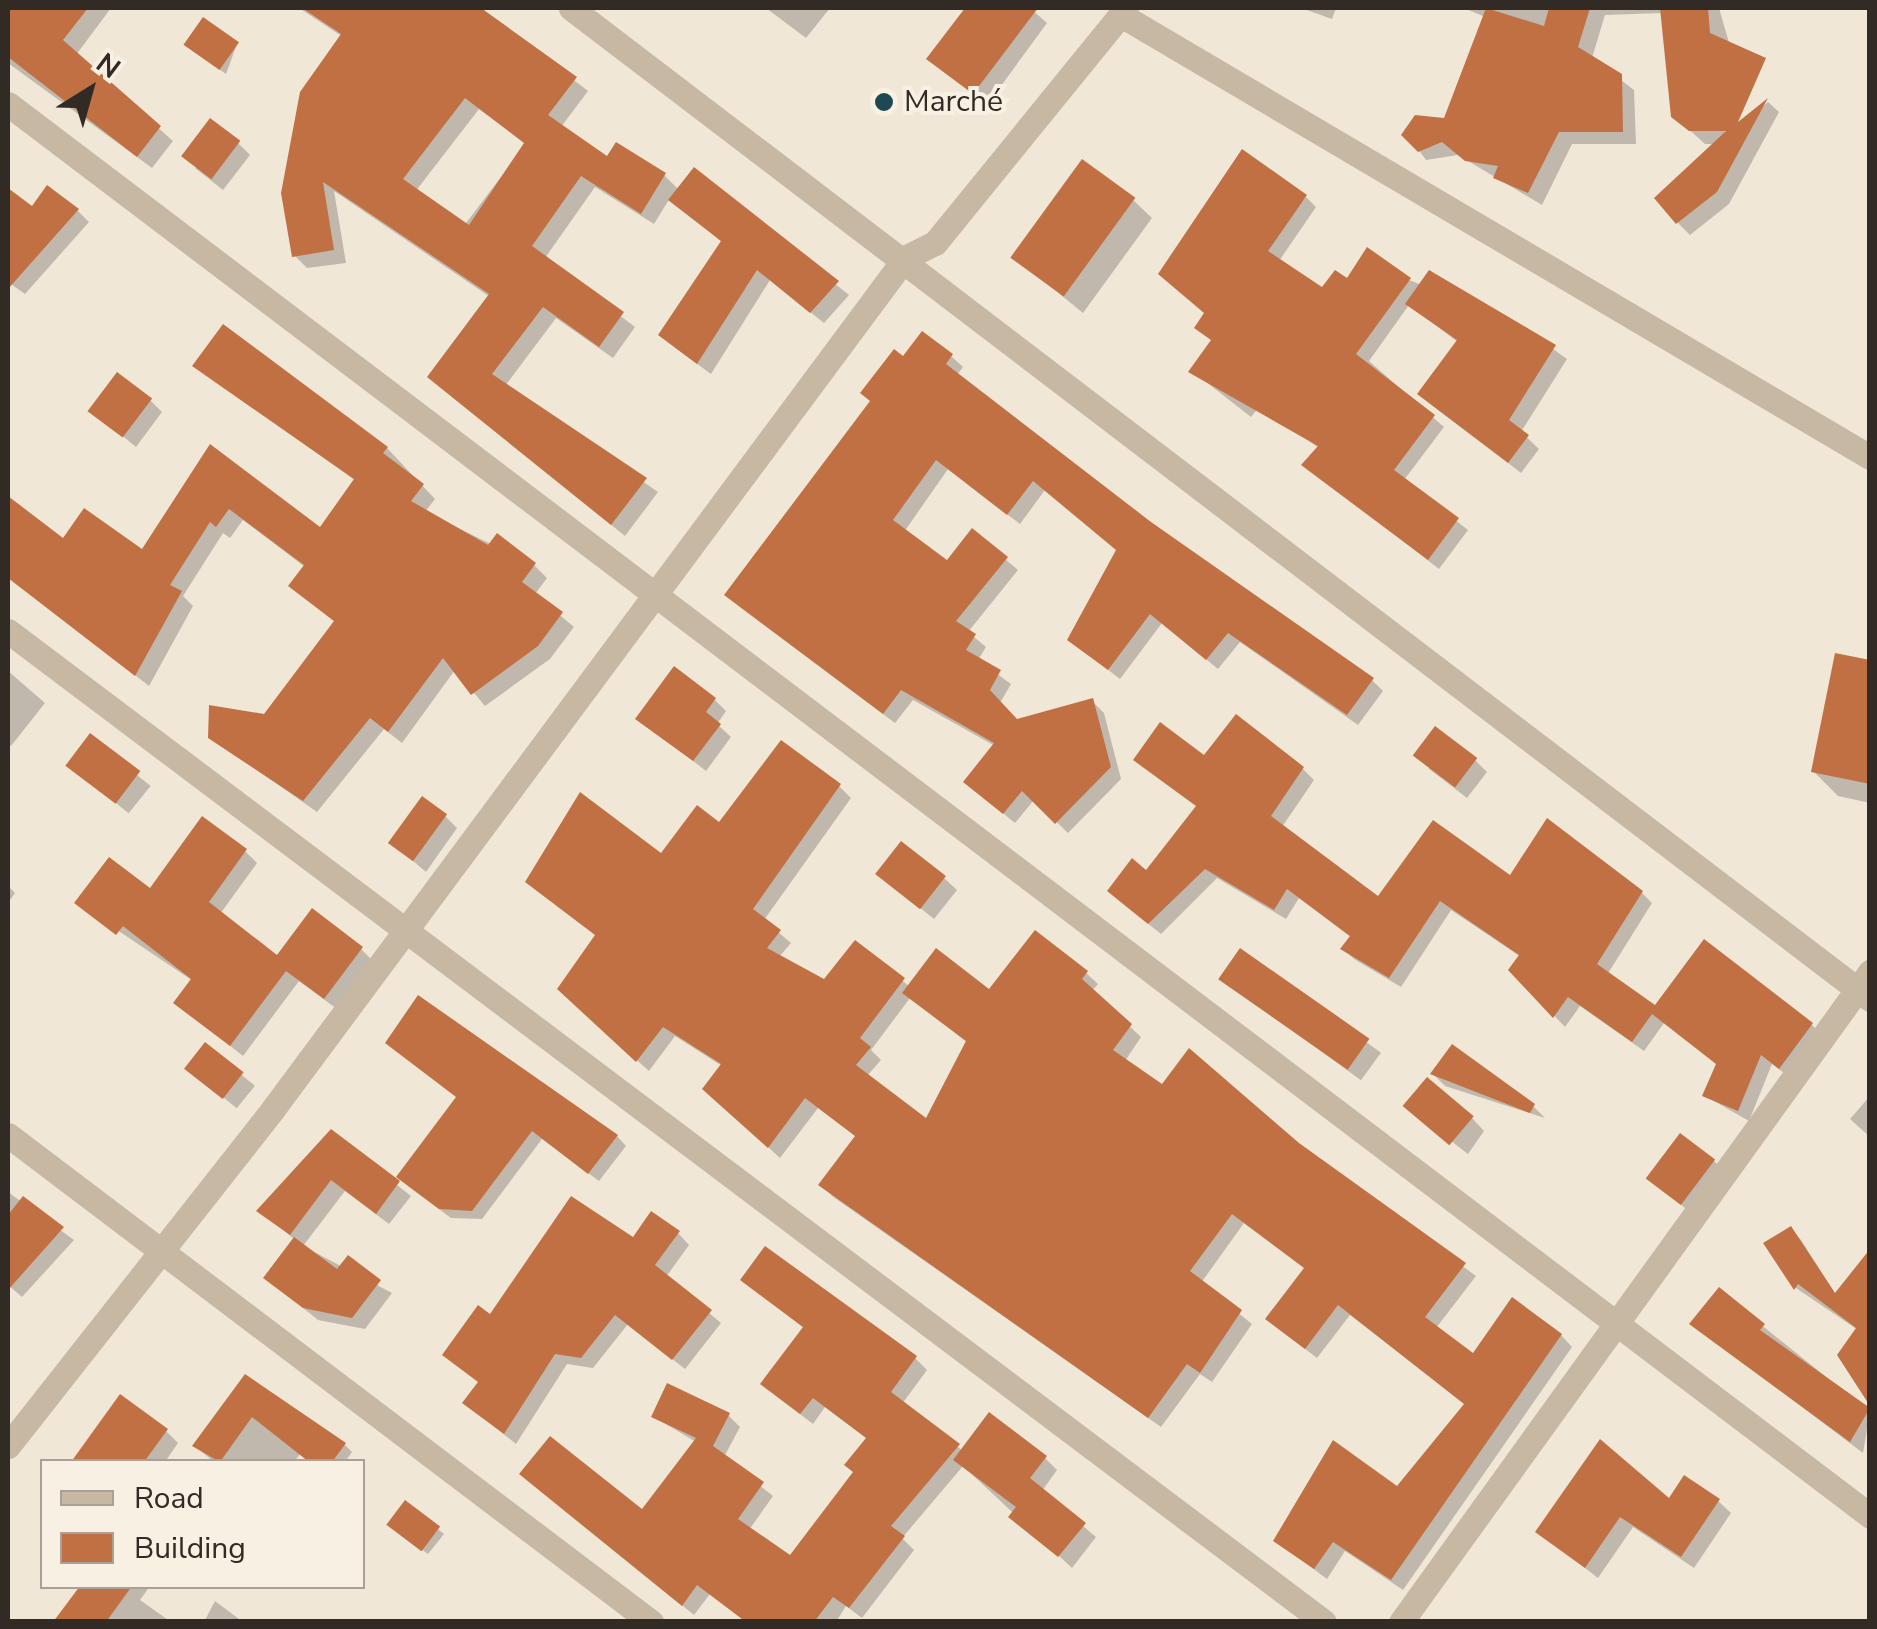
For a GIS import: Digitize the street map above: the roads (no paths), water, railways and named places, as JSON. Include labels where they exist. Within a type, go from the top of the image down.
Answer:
[{"type":"street","points":[[570,8],[1865,987],[1401,1622]]},
{"type":"street","points":[[8,1446],[404,932],[905,258],[935,244],[1124,11],[1870,457]]},
{"type":"street","points":[[8,104],[653,598],[1870,1516]]},
{"type":"street","points":[[8,631],[1324,1622]]},
{"type":"street","points":[[8,1135],[652,1622]]},
{"type":"place","name":"Marché","points":[[884,102]]}]
